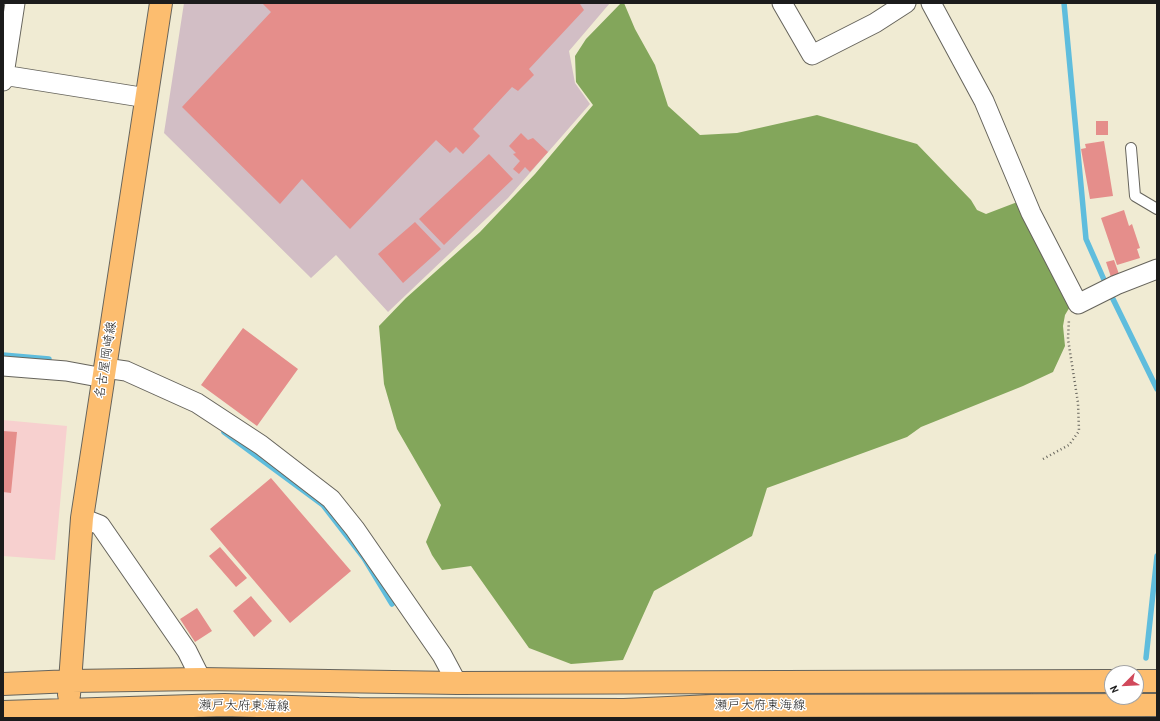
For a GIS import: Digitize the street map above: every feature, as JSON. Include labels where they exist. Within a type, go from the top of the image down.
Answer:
[{"type":"main road","name":"名古屋岡崎線","points":[[66,714],[72,681],[82,518],[161,3]]},
{"type":"main road","name":"瀬戸大府東海線","points":[[3,684],[72,681],[201,679],[457,683],[1104,681]]},
{"type":"main road","points":[[1144,681],[1157,681]]},
{"type":"main road","name":"瀬戸大府東海線","points":[[3,712],[66,714],[105,708],[481,714],[668,714],[712,706],[1157,705]]},
{"type":"street","points":[[16,3],[3,77],[147,98]]},
{"type":"street","points":[[782,3],[812,55],[875,22],[906,3]]},
{"type":"street","points":[[931,3],[984,101],[1031,213],[1078,304],[1116,285],[1157,269]]},
{"type":"street","points":[[3,366],[104,373],[126,372],[197,403],[261,445],[331,499],[355,529],[438,649],[457,683]]},
{"type":"street","points":[[82,518],[100,525],[187,651],[201,679]]},
{"type":"street","points":[[668,714],[673,682]]},
{"type":"lane","points":[[1131,148],[1135,196],[1157,209]]},
{"type":"path","points":[[1044,459],[1069,444],[1079,431],[1078,403],[1067,328],[1073,310],[1078,304]]},
{"type":"shaded area","points":[[184,3],[610,3],[569,51],[575,83],[590,104],[508,198],[388,312],[336,255],[311,278],[164,133]]},
{"type":"shaded area","points":[[3,420],[67,426],[55,560],[3,556]]},
{"type":"green space","points":[[621,3],[624,3],[635,29],[655,65],[668,106],[700,135],[737,133],[817,115],[917,144],[971,200],[977,210],[986,214],[1020,201],[1071,305],[1065,315],[1063,326],[1065,346],[1053,372],[1023,386],[921,427],[907,437],[767,488],[752,536],[654,591],[623,660],[571,664],[529,648],[471,566],[442,570],[432,555],[426,542],[441,505],[397,429],[384,384],[379,326],[406,298],[480,232],[535,174],[593,105],[576,82],[575,56],[586,39]]},
{"type":"building","points":[[262,3],[581,3],[580,4],[584,10],[529,69],[534,75],[518,91],[512,87],[473,129],[480,136],[463,154],[456,147],[450,153],[436,140],[350,229],[302,179],[280,204],[182,107],[271,12]]},
{"type":"building","points":[[1096,121],[1108,121],[1108,135],[1096,135]]},
{"type":"building","points":[[521,133],[528,140],[533,138],[548,152],[530,172],[525,167],[519,174],[513,169],[520,161],[513,154],[516,153],[509,146]]},
{"type":"building","points":[[1104,141],[1113,196],[1090,199],[1081,149],[1086,148],[1085,144]]},
{"type":"building","points":[[489,154],[513,179],[444,245],[419,219]]},
{"type":"building","points":[[1124,210],[1129,226],[1132,224],[1140,248],[1137,249],[1140,258],[1117,265],[1101,218]]},
{"type":"building","points":[[415,222],[441,249],[403,283],[378,254]]},
{"type":"building","points":[[1114,260],[1120,277],[1112,280],[1106,262]]},
{"type":"building","points":[[243,328],[298,369],[257,426],[201,385]]},
{"type":"building","points":[[3,431],[17,432],[11,493],[3,492]]},
{"type":"building","points":[[271,478],[351,571],[290,623],[210,529]]},
{"type":"building","points":[[220,547],[247,578],[236,587],[209,556]]},
{"type":"building","points":[[251,596],[272,621],[254,637],[233,611]]},
{"type":"building","points":[[197,608],[212,631],[195,642],[180,619]]},
{"type":"waterway","points":[[1064,3],[1086,239],[1105,282]]},
{"type":"waterway","points":[[1111,295],[1157,389]]},
{"type":"waterway","points":[[3,355],[49,359]]},
{"type":"waterway","points":[[224,432],[323,505],[364,558],[392,604]]},
{"type":"waterway","points":[[1146,658],[1157,556]]}]
